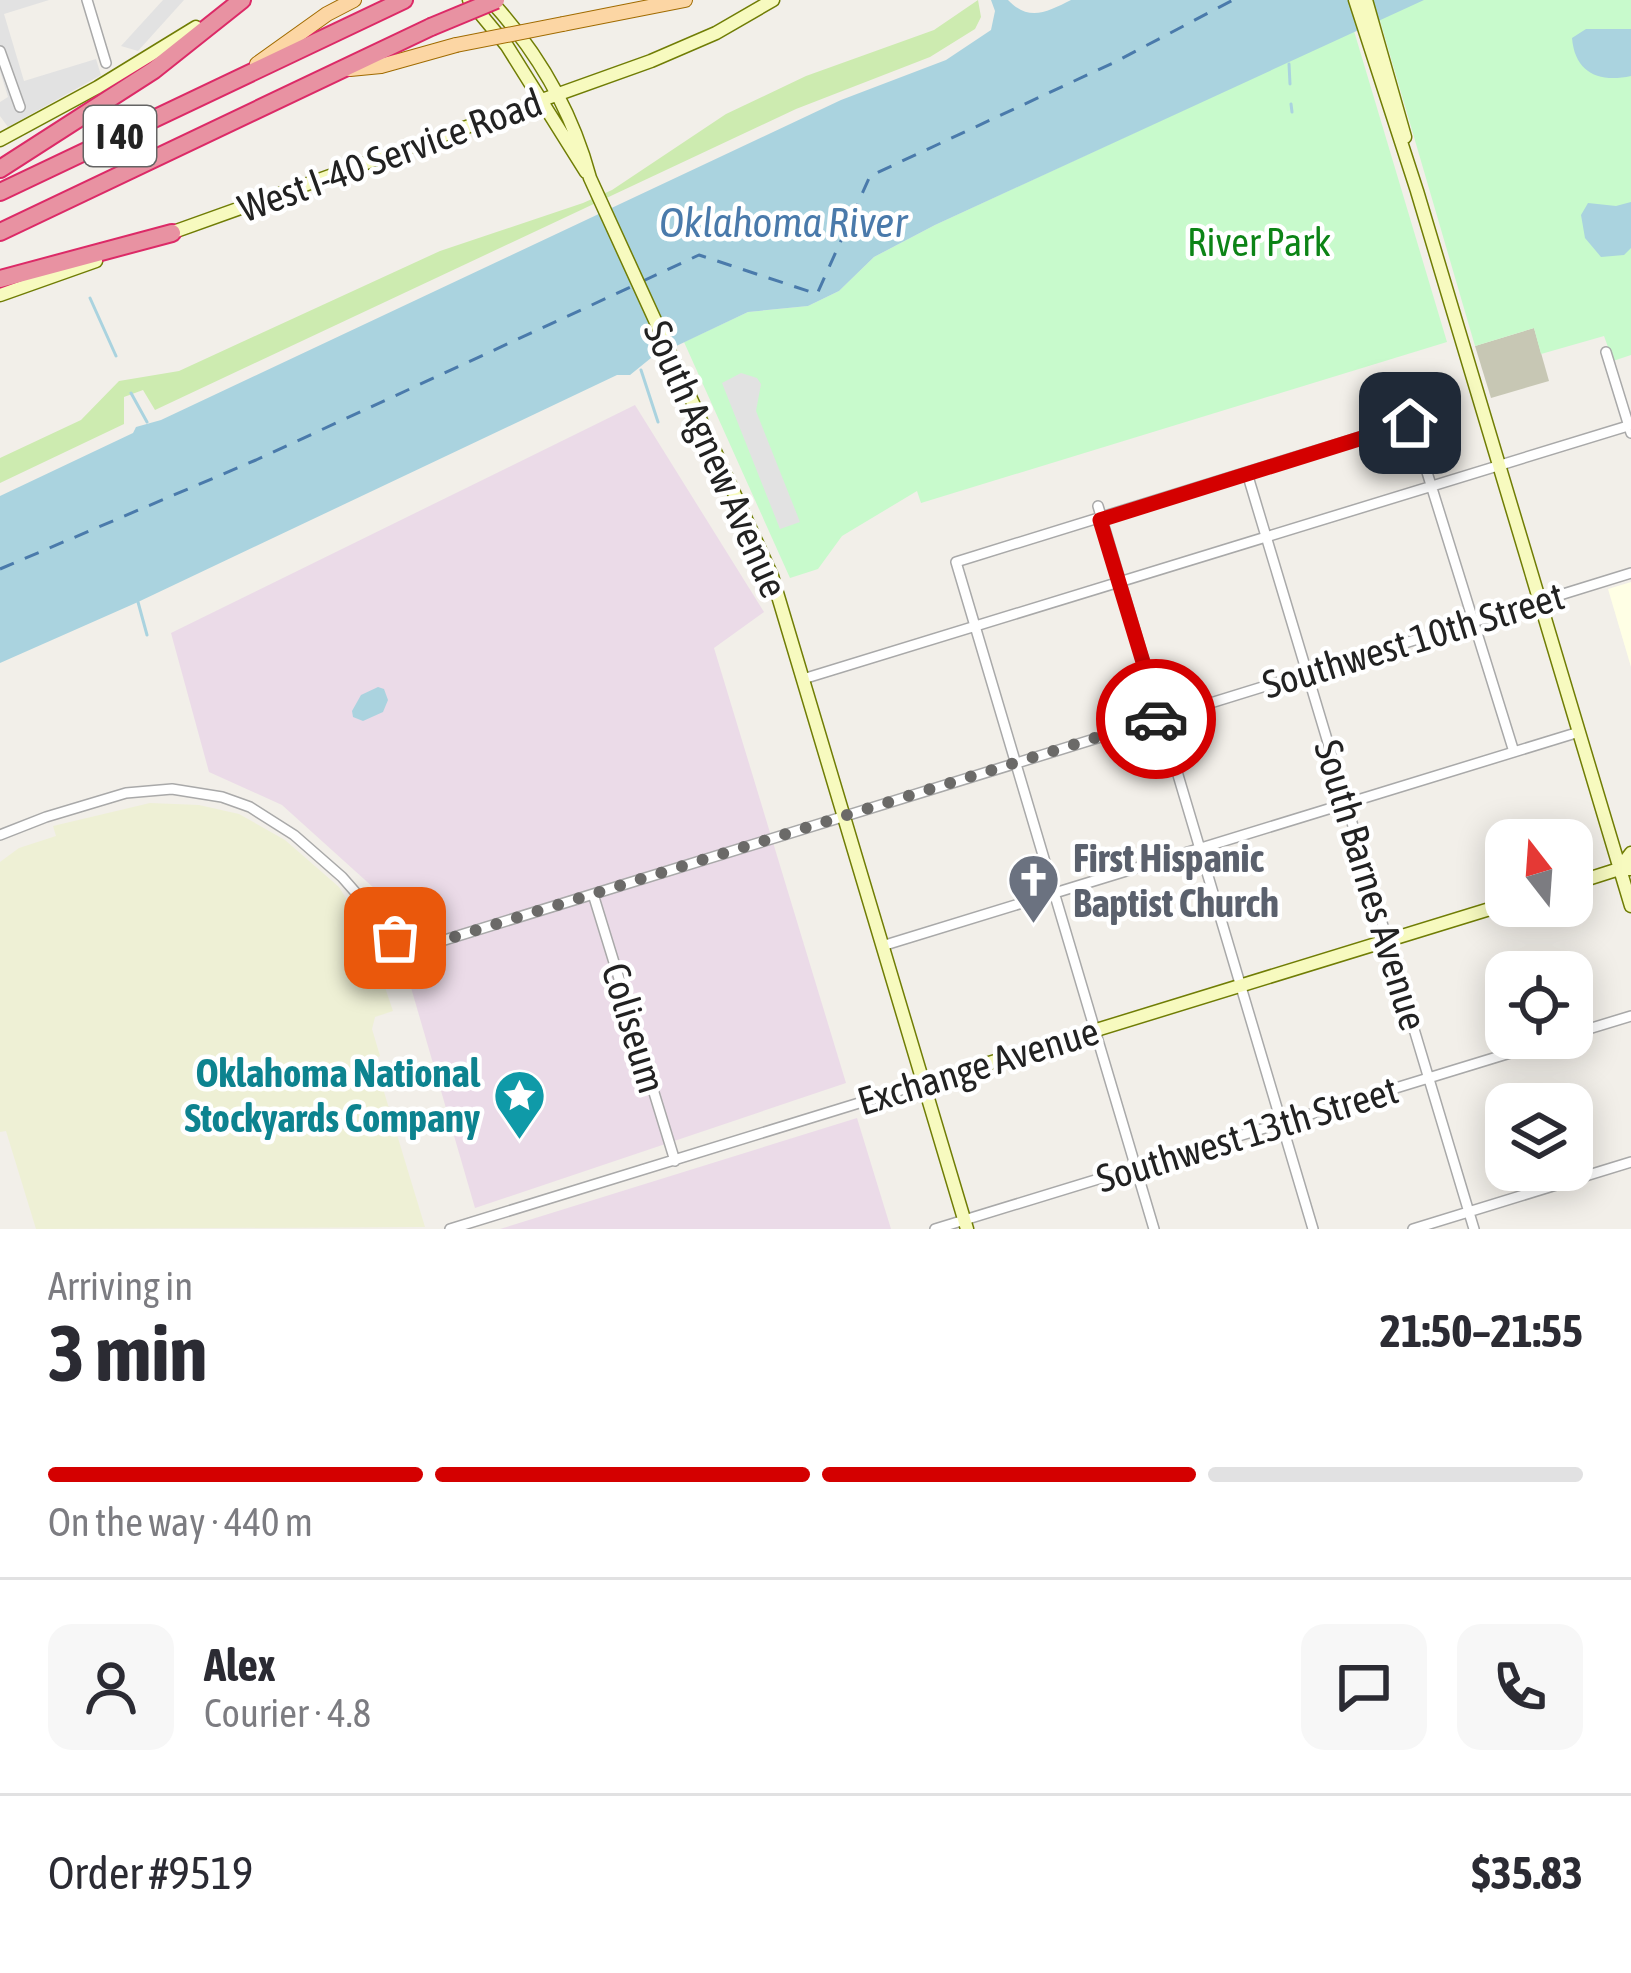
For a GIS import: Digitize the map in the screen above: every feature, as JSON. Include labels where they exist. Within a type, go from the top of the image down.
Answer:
[{"type":"highway","points":[[0,169],[154,70],[240,0]]},
{"type":"highway","name":"I 40","points":[[0,192],[404,0]]},
{"type":"highway","name":"I 40","points":[[0,232],[493,0]]},
{"type":"highway","points":[[0,278],[172,233]]},
{"type":"main road","points":[[0,140],[240,0]]},
{"type":"main road","points":[[238,77],[354,0]]},
{"type":"main road","name":"South Agnew Avenue","points":[[469,0],[507,46],[575,146],[762,550],[966,1224]]},
{"type":"main road","name":"South Agnew Avenue","points":[[493,0],[558,95],[571,120],[575,146]]},
{"type":"main road","points":[[335,71],[381,66],[456,46],[685,0]]},
{"type":"main road","name":"West I-40 Service Road","points":[[0,295],[684,48],[773,0]]},
{"type":"main road","points":[[1355,0],[1418,191],[1625,869],[1630,900]]},
{"type":"main road","points":[[1366,0],[1387,90]]},
{"type":"main road","points":[[571,120],[574,101],[587,84]]},
{"type":"main road","points":[[1625,869],[1631,853]]},
{"type":"main road","points":[[1593,878],[1625,869]]},
{"type":"main road","name":"Exchange Avenue","points":[[924,1083],[1485,911]]},
{"type":"street","points":[[87,0],[106,63]]},
{"type":"street","points":[[0,51],[20,107]]},
{"type":"street","points":[[802,679],[1630,428],[1606,352]]},
{"type":"street","points":[[1154,1229],[956,562],[1410,423],[1418,430],[1514,752]]},
{"type":"street","name":"South Barnes Avenue","points":[[1247,473],[1474,1229]]},
{"type":"street","points":[[1098,506],[1313,1229]]},
{"type":"street","name":"Southwest 10th Street","points":[[0,835],[127,793],[182,790],[232,800],[264,814],[314,850],[400,943],[413,948],[1631,573]]},
{"type":"street","points":[[882,946],[1580,732]]},
{"type":"street","name":"Coliseum","points":[[593,894],[675,1161]]},
{"type":"street","points":[[1593,1028],[1631,1016]]},
{"type":"street","name":"Southwest 13th Street","points":[[935,1229],[966,1224],[1491,1059]]},
{"type":"street","name":"Exchange Avenue","points":[[450,1229],[924,1083]]},
{"type":"street","points":[[1413,1229],[1631,1162]]},
{"type":"shaded area","points":[[0,0],[49,0],[4,14],[24,81],[96,59],[101,75],[8,127],[0,116],[0,102],[8,97],[0,71]]},
{"type":"shaded area","points":[[163,0],[184,0],[138,51],[121,46]]},
{"type":"shaded area","points":[[1534,328],[1549,381],[1491,398],[1475,346]]},
{"type":"shaded area","points":[[741,373],[761,384],[756,411],[800,522],[780,529],[722,383]]},
{"type":"shaded area","points":[[635,405],[764,612],[714,648],[846,1083],[475,1208],[385,898],[282,805],[209,772],[171,633]]},
{"type":"shaded area","points":[[1631,582],[1631,667],[1608,589]]},
{"type":"shaded area","points":[[150,803],[199,805],[239,814],[285,840],[339,887],[366,931],[393,1011],[375,1017],[372,1029],[380,1056],[374,1059],[425,1227],[36,1229],[6,1131],[0,1132],[0,862],[19,848],[56,836],[53,826]]},
{"type":"shaded area","points":[[857,1118],[891,1229],[500,1229]]},
{"type":"green space","points":[[978,0],[981,17],[975,29],[930,57],[796,109],[155,410],[143,390],[124,397],[124,424],[0,483],[0,458],[81,420],[119,381],[179,371],[440,251],[583,203],[612,190],[726,114],[806,76],[934,30]]},
{"type":"green space","points":[[1374,0],[1631,0],[1631,355],[1613,361],[1604,336],[1541,354],[1534,328],[1475,346]]},
{"type":"green space","name":"River Park","points":[[1354,31],[1447,342],[921,503],[917,491],[842,536],[818,569],[790,578],[684,342],[748,312],[808,306],[839,291],[874,257],[935,225]]},
{"type":"water","name":"Oklahoma River","points":[[991,0],[1008,0],[1031,13],[1071,0],[1424,0],[935,225],[874,257],[839,291],[808,306],[748,312],[651,358],[630,375],[617,375],[0,663],[0,496],[133,433],[136,427],[161,420],[841,100],[946,60],[991,30],[995,11]]},
{"type":"water","points":[[1586,29],[1631,29],[1631,76],[1609,78],[1584,67],[1572,38]]},
{"type":"water","points":[[1631,202],[1631,248],[1624,255],[1601,257],[1585,238],[1581,215],[1588,203],[1616,206]]},
{"type":"water","points":[[378,687],[388,700],[383,712],[363,721],[353,717],[361,695]]},
{"type":"waterway","points":[[1289,64],[1290,84]]},
{"type":"waterway","points":[[1291,104],[1292,112]]},
{"type":"waterway","points":[[90,298],[116,356]]},
{"type":"waterway","points":[[641,370],[658,422]]},
{"type":"waterway","points":[[131,393],[147,422]]},
{"type":"waterway","points":[[138,602],[147,635]]},
{"type":"ferry route","points":[[643,281],[699,255],[817,294],[870,176],[1115,62],[1233,0]]},
{"type":"ferry route","points":[[0,569],[256,460],[635,285]]},
{"type":"way so far","points":[[395,938],[406,947],[422,947],[1156,719]]},
{"type":"place","name":"First Hispanic Baptist Church","points":[[1034,926]]},
{"type":"place","name":"Oklahoma National Stockyards Company","points":[[519,1141]]},
{"type":"route","points":[[1156,719],[1160,718],[1100,520],[1410,423]]}]
